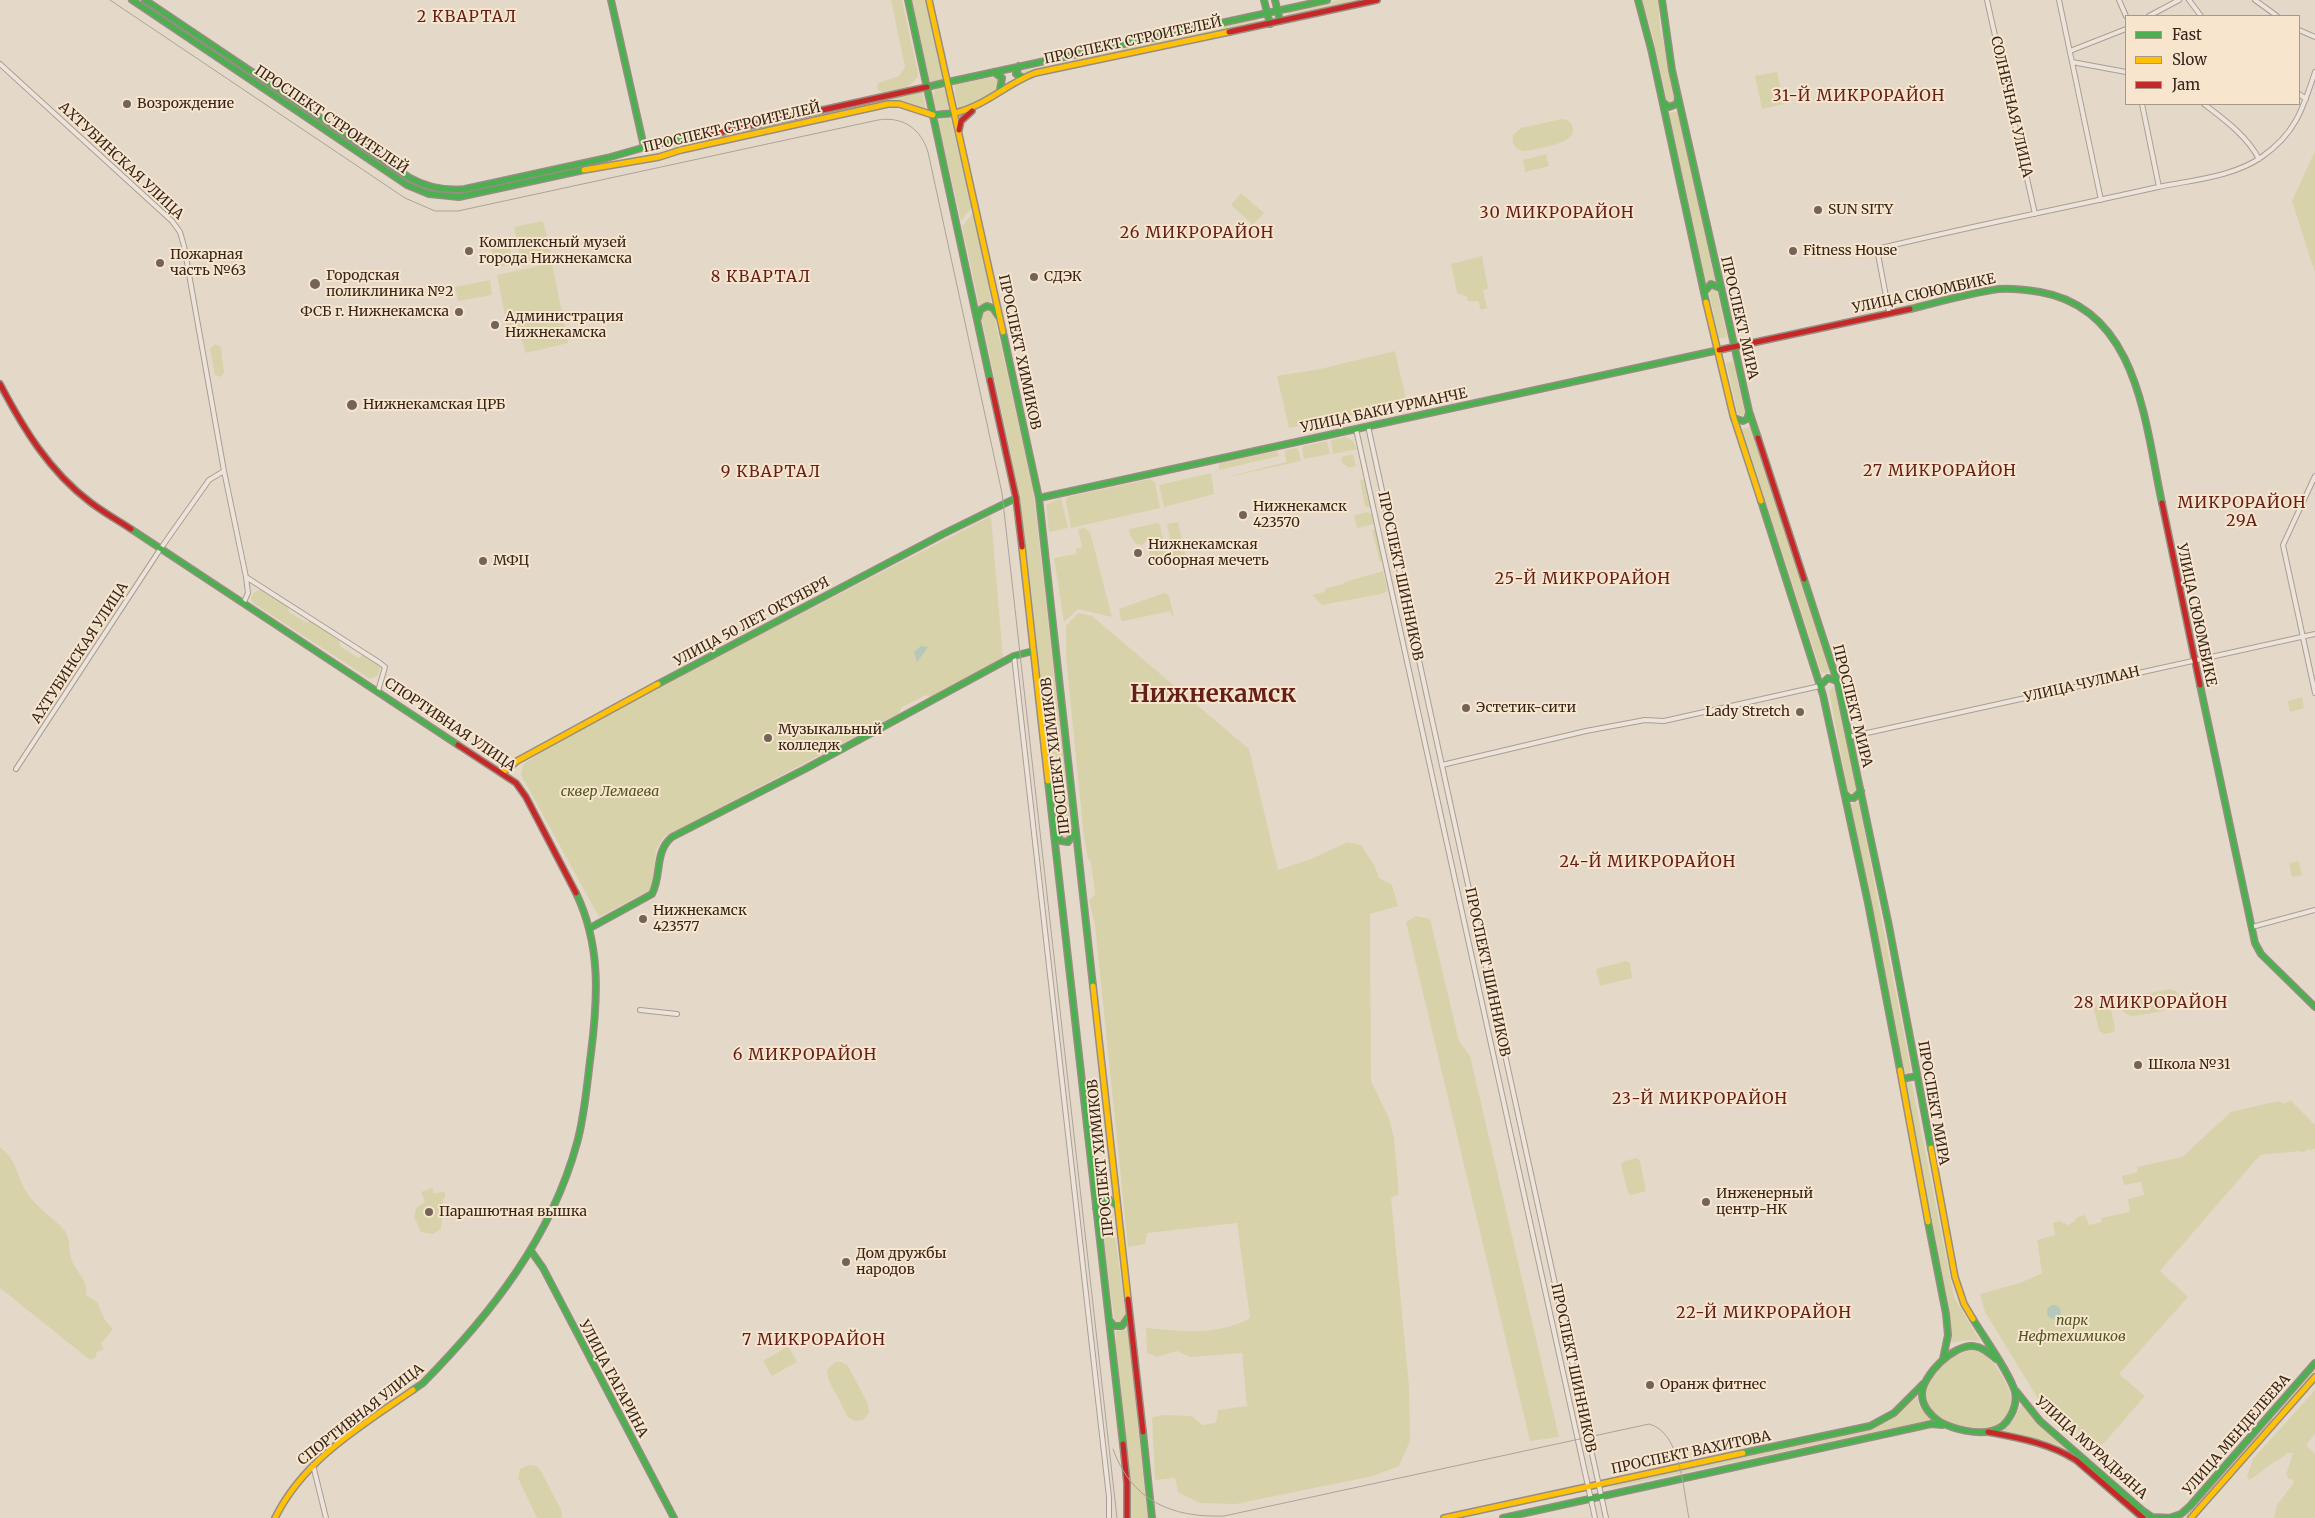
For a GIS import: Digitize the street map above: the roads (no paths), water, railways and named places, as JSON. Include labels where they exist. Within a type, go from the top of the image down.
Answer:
[{"type":"main road","name":"ПРОСПЕКТ СТРОИТЕЛЕЙ","points":[[132,0],[376,164],[424,194],[455,198],[659,157],[681,150],[888,104],[899,104],[933,115],[974,109],[1022,77],[1377,0]]},
{"type":"main road","name":"ПРОСПЕКТ СТРОИТЕЛЕЙ","points":[[145,0],[410,178],[427,186],[445,190],[464,189],[607,158],[625,151],[656,144],[679,142],[991,72],[1328,0]]},
{"type":"main road","points":[[611,0],[644,147]]},
{"type":"main road","name":"ПРОСПЕКТ ХИМИКОВ","points":[[908,0],[1016,498],[1127,1482],[1127,1518]]},
{"type":"main road","name":"ПРОСПЕКТ ХИМИКОВ","points":[[929,0],[959,130],[1038,498],[1152,1518]]},
{"type":"main road","points":[[1264,0],[1270,24]]},
{"type":"main road","points":[[1275,0],[1280,21]]},
{"type":"main road","name":"ПРОСПЕКТ МИРА","points":[[1638,0],[1662,100],[1716,350],[1733,416],[1820,686],[1844,793],[1902,1079],[1946,1314],[1948,1335],[1941,1362]]},
{"type":"main road","name":"ПРОСПЕКТ МИРА","points":[[1662,0],[1665,31],[1678,96],[1749,411],[1838,684],[1861,791],[1958,1291],[2012,1384]]},
{"type":"main road","points":[[1019,66],[1016,74],[1022,77]]},
{"type":"main road","points":[[991,72],[999,74],[1003,80],[997,95]]},
{"type":"main road","points":[[1662,100],[1666,106],[1672,107],[1677,104],[1678,96]]},
{"type":"main road","points":[[959,130],[961,121],[974,109]]},
{"type":"main road","points":[[656,144],[664,148],[664,153],[659,157]]},
{"type":"main road","points":[[625,151],[622,158],[628,163]]},
{"type":"main road","points":[[1704,294],[1706,288],[1711,284],[1718,285],[1721,291]]},
{"type":"main road","name":"УЛИЦА СЮЮМБИКЕ","points":[[1734,347],[2000,289],[2023,288],[2064,298],[2088,312],[2110,332],[2122,350],[2138,391],[2255,944],[2261,954],[2315,1007]]},
{"type":"main road","points":[[978,321],[980,310],[987,306],[993,308],[1000,319]]},
{"type":"main road","name":"УЛИЦА БАКИ УРМАНЧЕ","points":[[1038,498],[1734,347]]},
{"type":"main road","points":[[0,384],[32,442],[60,476],[90,502],[244,602]]},
{"type":"main road","points":[[1733,416],[1737,421],[1743,421],[1748,417],[1749,411]]},
{"type":"main road","name":"УЛИЦА 50 ЛЕТ ОКТЯБРЯ","points":[[502,772],[517,761],[600,714],[942,534],[1016,498]]},
{"type":"main road","name":"СПОРТИВНАЯ УЛИЦА","points":[[244,602],[516,783],[526,797],[577,896],[590,928],[594,948],[597,996],[588,1089],[570,1166],[556,1201],[531,1251],[512,1282],[488,1313],[423,1382],[334,1447],[296,1481],[274,1518]]},
{"type":"main road","points":[[590,928],[652,894],[656,886],[661,849],[668,839],[805,769],[1014,656],[1033,652]]},
{"type":"main road","points":[[1820,686],[1824,680],[1830,678],[1836,680],[1838,684]]},
{"type":"main road","points":[[1844,793],[1849,798],[1854,798],[1861,791]]},
{"type":"main road","points":[[1054,829],[1058,838],[1065,843],[1071,841],[1076,828]]},
{"type":"main road","points":[[1902,1079],[1917,1076]]},
{"type":"main road","points":[[1096,1209],[1098,1202],[1105,1198],[1112,1200],[1118,1208]]},
{"type":"main road","name":"УЛИЦА ГАГАРИНА","points":[[531,1251],[543,1268],[674,1518]]},
{"type":"main road","points":[[1109,1319],[1114,1326],[1121,1327],[1127,1322],[1130,1312]]},
{"type":"main road","name":"ПРОСПЕКТ МИРА","points":[[1982,1431],[1947,1425],[1934,1418],[1924,1406],[1921,1392],[1927,1380],[1941,1362],[1955,1350],[1970,1346],[1984,1349],[1996,1359]]},
{"type":"main road","name":"УЛИЦА МЕНДЕЛЕЕВА","points":[[2173,1518],[2190,1506],[2315,1363]]},
{"type":"main road","name":"УЛИЦА МЕНДЕЛЕЕВА","points":[[2191,1518],[2315,1377]]},
{"type":"main road","name":"ПРОСПЕКТ ВАХИТОВА","points":[[1444,1518],[1870,1426],[1894,1413],[1927,1380]]},
{"type":"main road","points":[[1982,1431],[1999,1428],[2010,1416],[2016,1399],[2012,1384]]},
{"type":"main road","name":"УЛИЦА МУРАДЬЯНА","points":[[2012,1384],[2033,1413],[2048,1428],[2142,1510],[2152,1516],[2173,1518]]},
{"type":"main road","points":[[2269,1416],[2275,1414],[2278,1416],[2277,1420]]},
{"type":"main road","name":"ПРОСПЕКТ ВАХИТОВА","points":[[1503,1518],[1931,1424],[1947,1425]]},
{"type":"main road","name":"УЛИЦА МУРАДЬЯНА","points":[[1982,1431],[2036,1442],[2064,1452],[2076,1460],[2143,1518]]},
{"type":"street","name":"СОЛНЕЧНАЯ УЛИЦА","points":[[1987,0],[2035,214]]},
{"type":"street","points":[[2059,0],[2101,200]]},
{"type":"street","points":[[2119,0],[2126,15]]},
{"type":"street","points":[[2151,15],[2178,0]]},
{"type":"street","points":[[2189,0],[2200,15]]},
{"type":"street","points":[[2255,0],[2276,15]]},
{"type":"street","points":[[2070,51],[2125,29]]},
{"type":"street","points":[[2300,30],[2315,37]]},
{"type":"street","points":[[2072,62],[2125,72]]},
{"type":"street","name":"АХТУБИНСКАЯ УЛИЦА","points":[[0,64],[172,221],[180,232],[224,471],[246,577],[248,593],[244,602]]},
{"type":"street","points":[[1889,312],[1878,249],[2228,172],[2259,160],[2286,137],[2298,119],[2315,72]]},
{"type":"street","points":[[2300,95],[2306,99]]},
{"type":"street","points":[[2142,105],[2159,187]]},
{"type":"street","points":[[2205,105],[2242,136],[2253,148],[2259,160]]},
{"type":"street","name":"ПРОСПЕКТ ШИННИКОВ","points":[[1368,426],[1606,1518]]},
{"type":"street","name":"ПРОСПЕКТ ШИННИКОВ","points":[[1356,429],[1595,1518]]},
{"type":"street","name":"АХТУБИНСКАЯ УЛИЦА","points":[[16,769],[209,480],[224,471]]},
{"type":"street","points":[[2315,476],[2283,545],[2315,693]]},
{"type":"street","points":[[246,577],[385,667],[378,691]]},
{"type":"street","name":"УЛИЦА ЧУЛМАН","points":[[1849,737],[2315,634]]},
{"type":"street","points":[[1014,656],[1109,1497],[1108,1518]]},
{"type":"street","points":[[1442,765],[1586,731],[1645,720],[1664,721],[1820,686]]},
{"type":"street","points":[[2252,927],[2315,910]]},
{"type":"street","points":[[640,1010],[677,1014]]},
{"type":"street","points":[[1565,1381],[1575,1378]]},
{"type":"street","points":[[313,1466],[326,1518]]},
{"type":"tram line","points":[[110,0],[405,198],[435,211],[458,211],[878,120],[887,119],[903,122],[921,137],[928,152],[1002,493],[1117,1518]]},
{"type":"tram line","points":[[1113,1449],[1130,1481],[1155,1502],[1187,1514],[1224,1516],[1649,1424],[1660,1429],[1668,1438],[1674,1450],[1679,1464],[1689,1518]]},
{"type":"place","name":"Возрождение","points":[[127,104]]},
{"type":"place","name":"SUN SITY","points":[[1818,210]]},
{"type":"place","name":"Комплексный музей города Нижнекамска","points":[[469,251]]},
{"type":"place","name":"Fitness House","points":[[1793,251]]},
{"type":"place","name":"Пожарная часть №63","points":[[160,263]]},
{"type":"place","name":"СДЭК","points":[[1034,277]]},
{"type":"place","name":"Городская поликлиника №2","points":[[315,284]]},
{"type":"place","name":"ФСБ г. Нижнекамска","points":[[459,312]]},
{"type":"place","name":"Администрация Нижнекамска","points":[[495,325]]},
{"type":"place","name":"Нижнекамская ЦРБ","points":[[352,405]]},
{"type":"place","name":"Нижнекамск 423570","points":[[1243,515]]},
{"type":"place","name":"Нижнекамская соборная мечеть","points":[[1138,553]]},
{"type":"place","name":"МФЦ","points":[[483,561]]},
{"type":"place","name":"Эстетик-сити","points":[[1466,708]]},
{"type":"place","name":"Lady Stretch","points":[[1800,712]]},
{"type":"place","name":"Музыкальный колледж","points":[[768,738]]},
{"type":"place","name":"Нижнекамск 423577","points":[[643,919]]},
{"type":"place","name":"Школа №31","points":[[2138,1065]]},
{"type":"place","name":"Инженерный центр-НК","points":[[1706,1202]]},
{"type":"place","name":"Парашютная вышка","points":[[429,1212]]},
{"type":"place","name":"Дом дружбы народов","points":[[846,1262]]},
{"type":"place","name":"Оранж фитнес","points":[[1650,1385]]},
{"type":"district","name":"2 КВАРТАЛ","points":[[467,17]]},
{"type":"district","name":"31-Й МИКРОРАЙОН","points":[[1859,96]]},
{"type":"district","name":"30 МИКРОРАЙОН","points":[[1557,213]]},
{"type":"district","name":"26 МИКРОРАЙОН","points":[[1197,233]]},
{"type":"district","name":"8 КВАРТАЛ","points":[[761,277]]},
{"type":"district","name":"27 МИКРОРАЙОН","points":[[1940,471]]},
{"type":"district","name":"9 КВАРТАЛ","points":[[771,472]]},
{"type":"district","name":"МИКРОРАЙОН 29А","points":[[2242,512]]},
{"type":"district","name":"25-Й МИКРОРАЙОН","points":[[1583,579]]},
{"type":"district","name":"Нижнекамск","points":[[1213,695]]},
{"type":"district","name":"24-Й МИКРОРАЙОН","points":[[1648,862]]},
{"type":"district","name":"28 МИКРОРАЙОН","points":[[2151,1003]]},
{"type":"district","name":"6 МИКРОРАЙОН","points":[[805,1055]]},
{"type":"district","name":"23-Й МИКРОРАЙОН","points":[[1700,1099]]},
{"type":"district","name":"22-Й МИКРОРАЙОН","points":[[1764,1313]]},
{"type":"district","name":"7 МИКРОРАЙОН","points":[[814,1340]]},
{"type":"park label","name":"сквер Лемаева","points":[[610,792]]},
{"type":"park label","name":"парк Нефтехимиков","points":[[2072,1329]]}]
